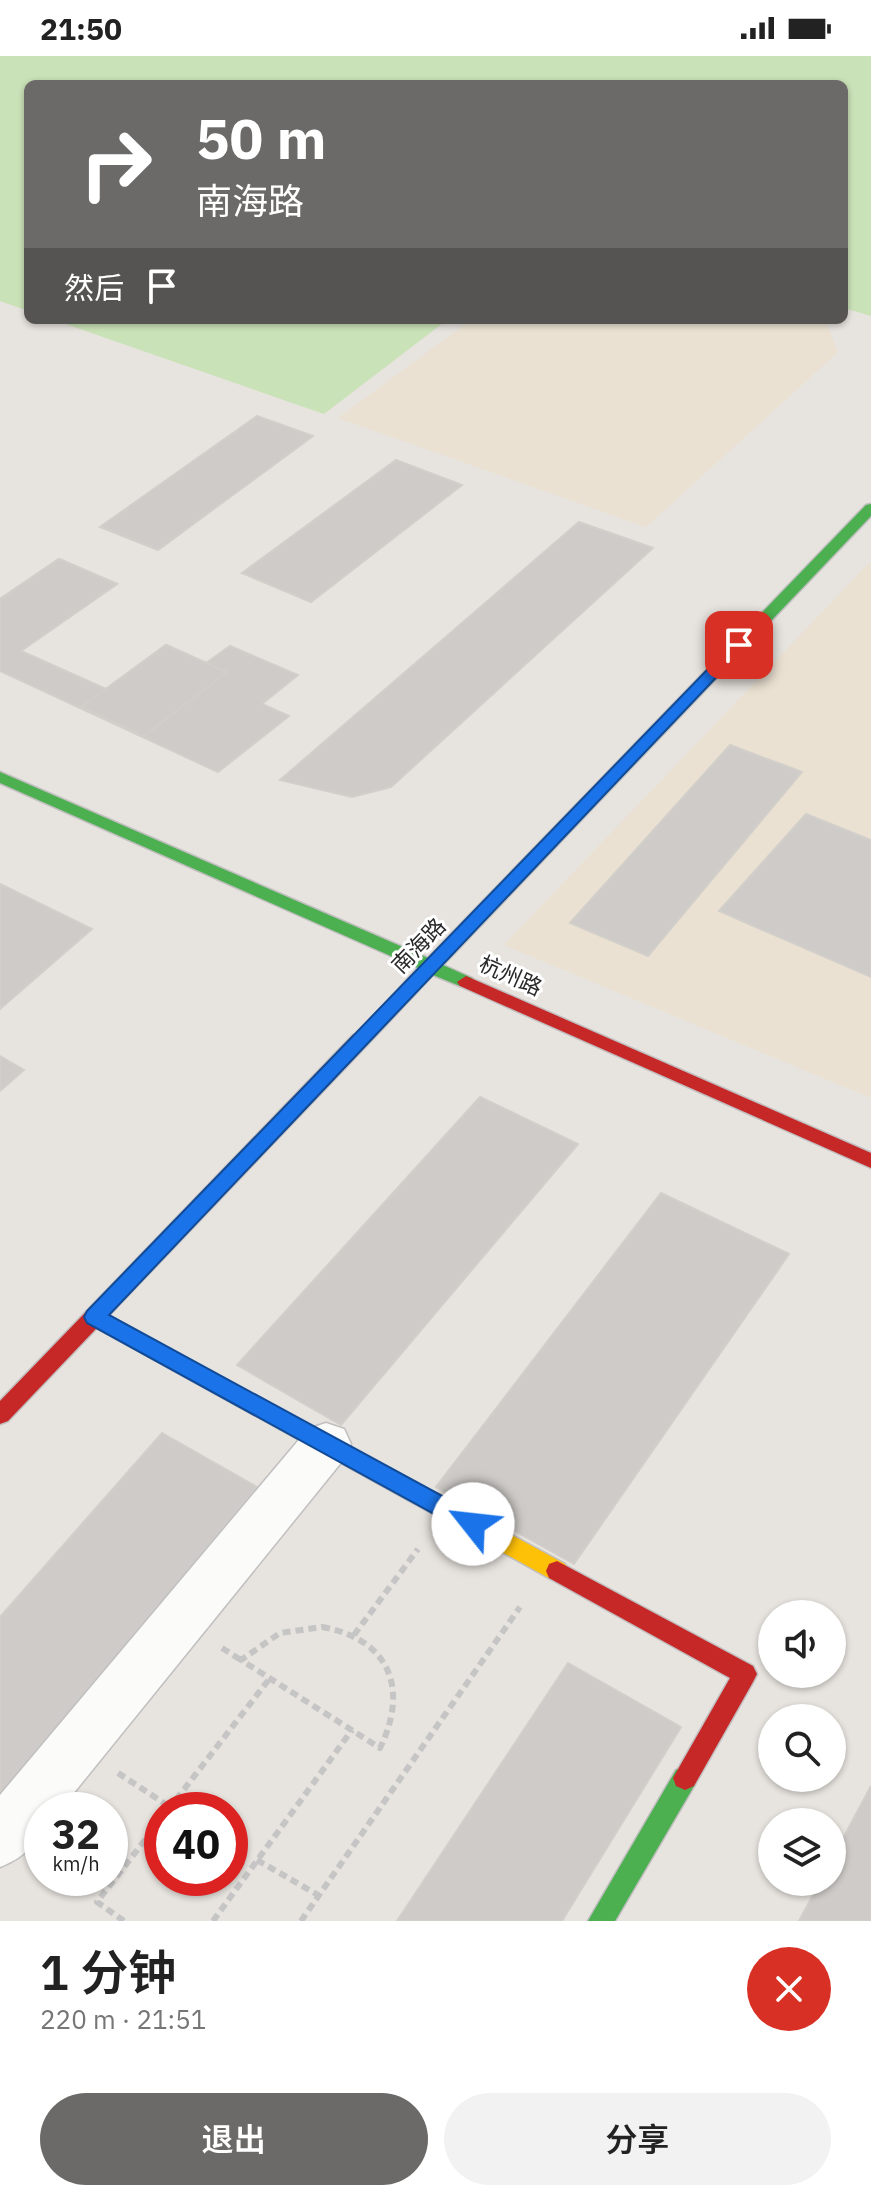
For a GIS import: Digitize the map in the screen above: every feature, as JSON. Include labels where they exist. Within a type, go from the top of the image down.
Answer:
[{"type":"main road","name":"南海路","points":[[0,1415],[871,508]]},
{"type":"main road","name":"杭州路","points":[[0,777],[871,1161]]},
{"type":"main road","points":[[95,1317],[745,1674],[601,1921]]},
{"type":"street","points":[[0,1839],[326,1444]]},
{"type":"path","points":[[354,1635],[447,1510]]},
{"type":"path","points":[[301,1921],[548,1566]]},
{"type":"path","points":[[307,1626],[332,1627],[354,1635],[372,1648],[387,1665],[395,1685],[396,1707],[391,1728],[380,1748],[270,1678],[241,1660],[260,1642],[283,1630],[307,1626]]},
{"type":"path","points":[[182,1792],[270,1678]]},
{"type":"path","points":[[213,1921],[352,1730]]},
{"type":"path","points":[[76,1747],[144,1792]]},
{"type":"path","points":[[124,1921],[97,1902],[144,1841]]},
{"type":"path","points":[[257,1860],[318,1895]]},
{"type":"shaded area","points":[[466,324],[827,324],[838,352],[646,527],[338,418]]},
{"type":"shaded area","points":[[871,561],[871,1098],[504,945]]},
{"type":"green space","points":[[0,56],[871,56],[871,316],[848,309],[848,80],[24,80],[24,310],[0,301]]},
{"type":"green space","points":[[65,324],[442,324],[324,414]]},
{"type":"building","points":[[257,416],[313,436],[158,550],[100,527]]},
{"type":"building","points":[[396,460],[462,485],[311,602],[242,573]]},
{"type":"building","points":[[579,522],[653,548],[391,787],[352,797],[280,780]]},
{"type":"building","points":[[59,559],[117,584],[0,665],[0,599]]},
{"type":"building","points":[[59,559],[117,584],[21,651],[106,689],[166,645],[206,663],[230,646],[298,675],[262,704],[289,716],[218,772],[0,671],[0,599]]},
{"type":"building","points":[[166,645],[227,672],[144,736],[81,707]]},
{"type":"building","points":[[730,745],[802,772],[648,956],[570,923]]},
{"type":"building","points":[[806,814],[871,840],[871,977],[719,911]]},
{"type":"building","points":[[0,884],[92,929],[0,1009]]},
{"type":"building","points":[[0,1056],[24,1070],[0,1091]]},
{"type":"building","points":[[480,1097],[578,1144],[341,1425],[237,1365]]},
{"type":"building","points":[[661,1193],[789,1254],[574,1564],[436,1487]]},
{"type":"building","points":[[162,1433],[257,1487],[0,1799],[0,1617]]},
{"type":"building","points":[[568,1663],[681,1727],[562,1921],[397,1921]]},
{"type":"building","points":[[871,1786],[871,1921],[799,1921],[812,1896],[846,1896],[846,1833]]},
{"type":"traffic: fast","points":[[360,1040],[871,508]]},
{"type":"traffic: fast","points":[[0,777],[466,982]]},
{"type":"traffic: fast","points":[[601,1921],[685,1778]]},
{"type":"traffic: slow","points":[[95,1317],[557,1571]]},
{"type":"traffic: jam","points":[[466,982],[871,1161]]},
{"type":"traffic: jam","points":[[0,1415],[360,1040]]},
{"type":"traffic: jam","points":[[557,1571],[745,1674],[685,1778]]},
{"type":"route","points":[[473,1524],[95,1317],[739,645]]}]
